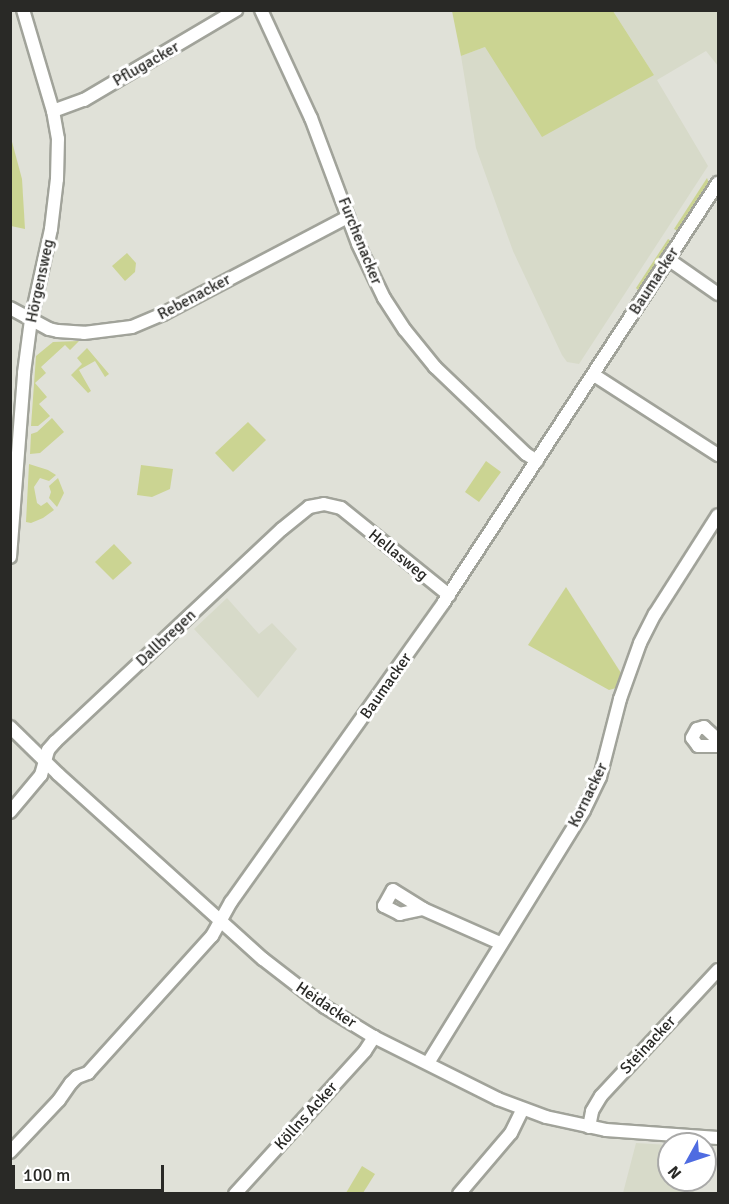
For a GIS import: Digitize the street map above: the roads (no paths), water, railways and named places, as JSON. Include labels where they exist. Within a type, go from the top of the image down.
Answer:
[{"type":"street","name":"Hörgensweg","points":[[10,557],[18,430],[31,320],[51,230],[57,179],[58,139],[53,111],[23,10]]},
{"type":"street","name":"Pflugacker","points":[[53,111],[91,95],[236,10]]},
{"type":"street","name":"Furchenacker","points":[[261,10],[327,156],[348,217],[374,280],[405,330],[449,382],[537,461]]},
{"type":"street","name":"Baumacker","points":[[10,1152],[59,1100],[71,1083],[77,1077],[88,1073],[132,1027],[212,936],[231,902],[449,596],[718,183]]},
{"type":"street","name":"Rebenacker","points":[[10,308],[49,329],[84,333],[132,327],[163,314],[348,217]]},
{"type":"street","points":[[668,259],[718,294]]},
{"type":"street","points":[[594,375],[718,455]]},
{"type":"street","name":"Dallbregen","points":[[10,812],[41,775],[48,750],[55,742],[302,511],[324,504],[341,508],[349,513]]},
{"type":"street","name":"Hellasweg","points":[[349,513],[449,596]]},
{"type":"street","name":"Kornacker","points":[[428,1063],[584,810],[600,777],[620,699],[640,643],[655,614],[718,514]]},
{"type":"street","name":"Heidacker","points":[[10,727],[45,762],[221,922],[293,984],[374,1036],[522,1110],[589,1127],[718,1137]]},
{"type":"street","points":[[718,740],[704,727],[697,729],[692,738],[698,746],[718,746]]},
{"type":"street","points":[[423,909],[500,943]]},
{"type":"street","name":"Steinacker","points":[[589,1127],[592,1111],[601,1096],[718,970]]},
{"type":"street","name":"Köllns Acker","points":[[235,1194],[365,1051],[374,1036]]},
{"type":"street","points":[[461,1192],[511,1133],[522,1110]]}]
